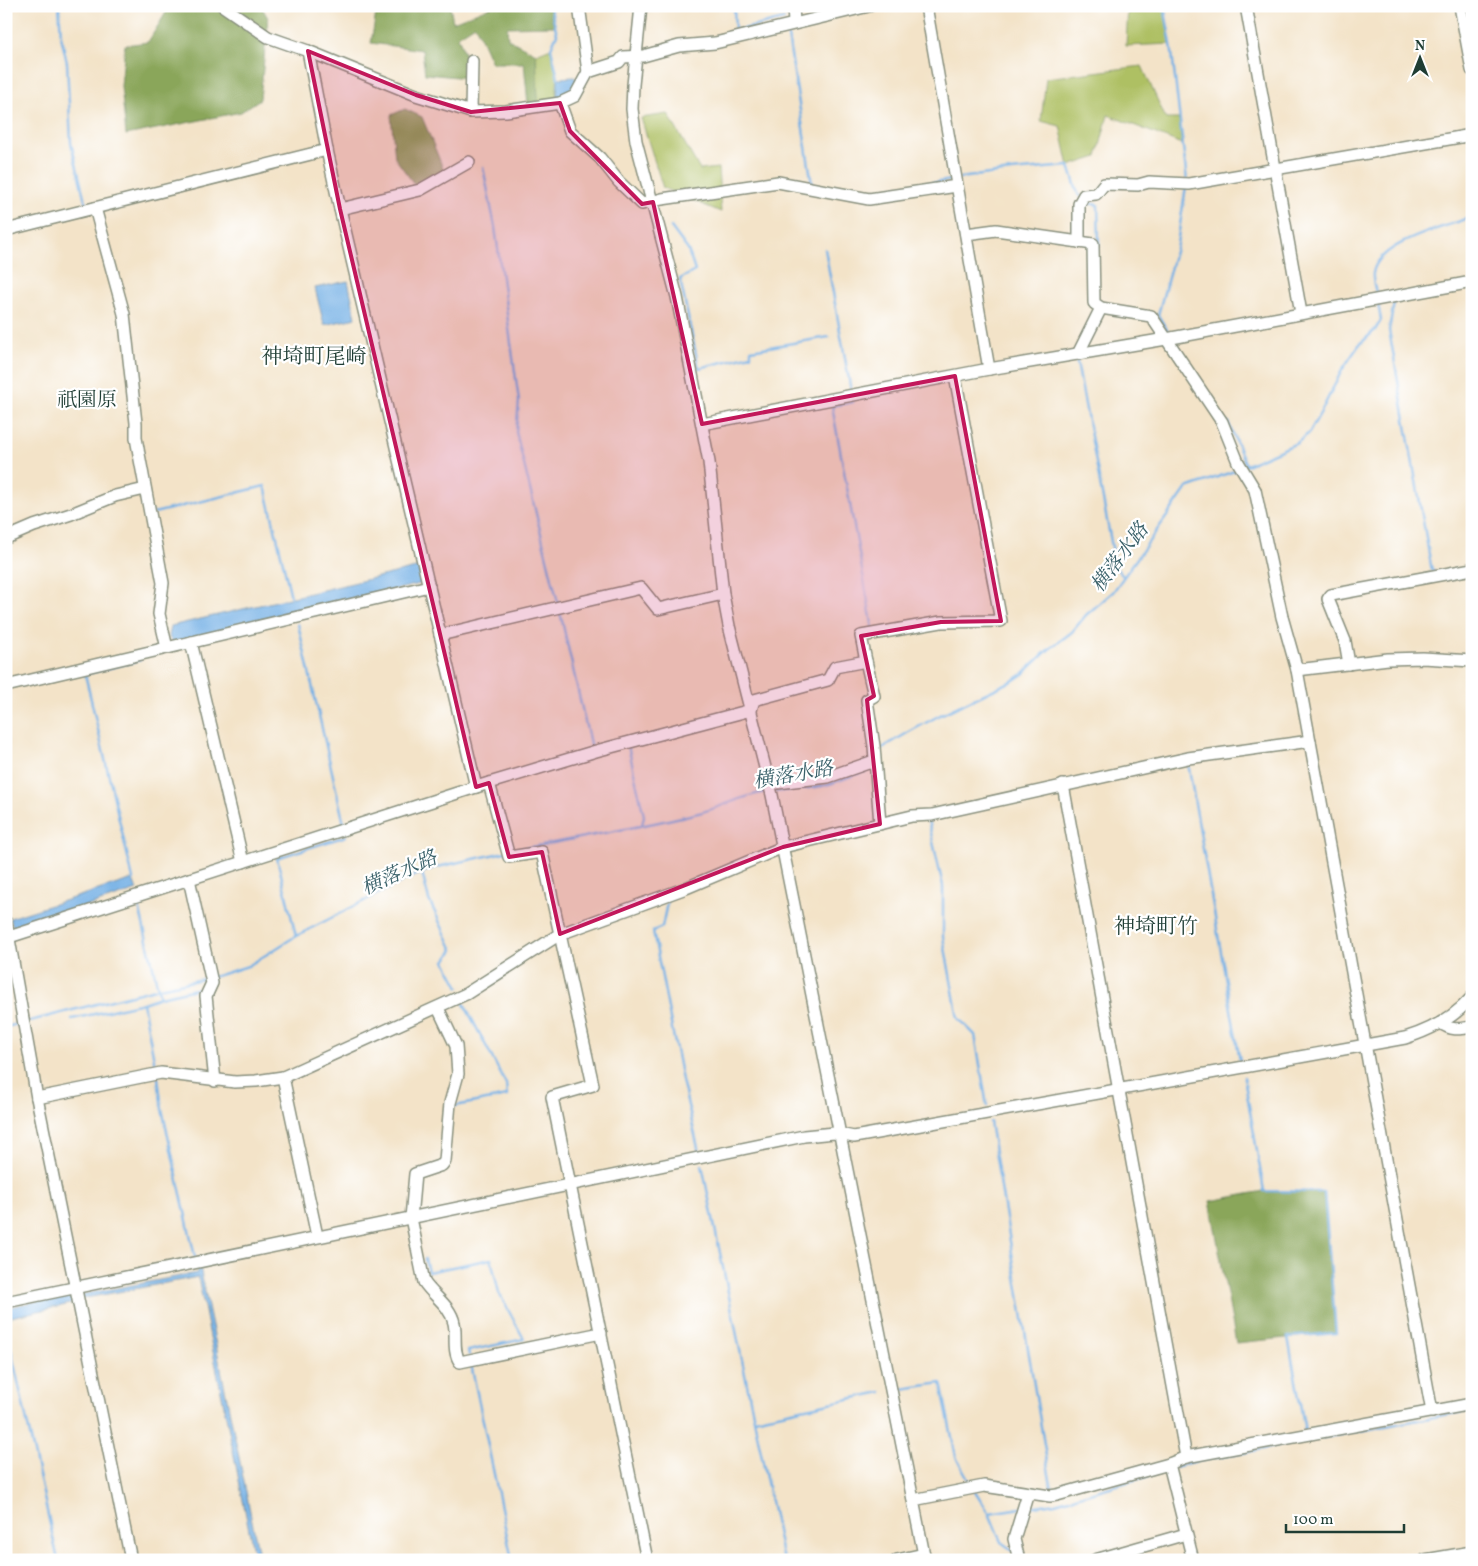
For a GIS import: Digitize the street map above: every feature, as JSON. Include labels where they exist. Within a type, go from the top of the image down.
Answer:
[{"type":"street","points":[[223,6],[268,37],[308,51],[416,95],[471,112],[506,111],[560,103],[575,96],[588,72],[580,13]]},
{"type":"street","points":[[641,6],[633,85],[633,117],[636,140],[677,297],[709,462],[723,594],[729,626],[783,847],[924,1557],[897,1560]]},
{"type":"street","points":[[793,6],[794,23]]},
{"type":"street","points":[[588,72],[619,62],[623,57],[635,57],[679,46],[715,43],[869,6]]},
{"type":"street","points":[[926,6],[989,369]]},
{"type":"street","points":[[1246,6],[1301,313]]},
{"type":"street","points":[[1460,6],[1472,70]]},
{"type":"street","points":[[308,51],[340,209],[476,787]]},
{"type":"street","points":[[471,112],[472,61]]},
{"type":"street","points":[[560,103],[570,131],[600,158],[619,182],[642,204],[662,199],[778,182],[869,199],[957,180]]},
{"type":"street","points":[[1079,242],[1081,200],[1096,194],[1104,184],[1138,185],[1149,182],[1186,184],[1472,135]]},
{"type":"street","points":[[6,230],[327,150]]},
{"type":"street","points":[[340,209],[420,190],[469,162]]},
{"type":"street","points":[[95,208],[124,314],[136,438],[163,583],[159,614],[179,645],[243,862]]},
{"type":"street","points":[[966,234],[996,230],[1094,244],[1094,303],[1101,308],[1151,316],[1171,338],[1222,422],[1238,462],[1255,490],[1282,618],[1297,670],[1432,1412]]},
{"type":"street","points":[[702,424],[989,369],[1171,338],[1472,282]]},
{"type":"street","points":[[1074,355],[1101,308]]},
{"type":"street","points":[[880,824],[871,698],[861,636],[941,622],[1001,621],[955,376]]},
{"type":"street","points":[[6,538],[115,496],[145,489]]},
{"type":"street","points":[[1349,664],[1345,641],[1328,599],[1331,595],[1472,569]]},
{"type":"street","points":[[6,686],[429,586]]},
{"type":"street","points":[[440,635],[641,588],[658,609],[723,594]]},
{"type":"street","points":[[1297,670],[1388,659],[1423,658],[1472,661]]},
{"type":"street","points":[[751,710],[754,700],[828,680],[835,667],[866,661]]},
{"type":"street","points":[[8,938],[489,783],[596,751],[751,710]]},
{"type":"street","points":[[36,1098],[157,1074],[215,1081],[256,1081],[284,1077],[466,994],[560,934],[686,888],[783,847],[912,816],[932,815],[1188,758],[1310,741]]},
{"type":"street","points":[[770,790],[875,767]]},
{"type":"street","points":[[489,783],[509,857],[542,852],[593,1085],[552,1097],[647,1560]]},
{"type":"street","points":[[1063,785],[1186,1457]]},
{"type":"street","points":[[189,879],[212,983],[206,996],[215,1081]]},
{"type":"street","points":[[6,922],[36,1098],[131,1560]]},
{"type":"street","points":[[6,1302],[804,1136],[826,1133],[854,1137],[1405,1038],[1423,1033],[1441,1024],[1463,1008],[1472,997]]},
{"type":"street","points":[[438,1008],[456,1046],[458,1074],[450,1103],[445,1160],[442,1165],[415,1174],[411,1218],[422,1275],[428,1288],[451,1313],[458,1360],[460,1362],[601,1333]]},
{"type":"street","points":[[1441,1024],[1455,1030],[1472,1027]]},
{"type":"street","points":[[284,1077],[317,1236]]},
{"type":"street","points":[[913,1500],[984,1486],[1050,1496],[1057,1495],[1169,1464],[1186,1457],[1472,1404]]},
{"type":"street","points":[[1169,1464],[1192,1560]]},
{"type":"street","points":[[1019,1560],[1014,1539],[1028,1493]]},
{"type":"street","points":[[1095,1560],[1186,1534]]},
{"type":"street","points":[[1425,1560],[1472,1552]]},
{"type":"highlighted area","points":[[308,51],[416,95],[471,112],[560,103],[570,131],[642,204],[653,202],[702,424],[955,376],[1001,621],[941,622],[861,636],[874,696],[867,700],[880,824],[783,847],[560,934],[542,852],[509,857],[489,783],[476,787],[340,209]]},
{"type":"green space","points":[[170,6],[261,6],[268,18],[260,99],[241,112],[126,135],[121,86],[125,45],[148,42]]},
{"type":"green space","points":[[336,6],[450,6],[453,22],[493,6],[550,6],[554,26],[507,27],[508,39],[536,54],[538,103],[528,104],[524,63],[492,63],[475,25],[458,36],[468,64],[468,78],[425,74],[422,50],[371,43],[376,13]]},
{"type":"green space","points":[[1128,6],[1164,7],[1171,44],[1126,46]]},
{"type":"green space","points":[[551,48],[558,78],[556,100],[538,103],[536,54]]},
{"type":"green space","points":[[1142,66],[1166,119],[1179,119],[1182,144],[1108,115],[1097,157],[1069,166],[1060,126],[1041,121],[1046,78]]},
{"type":"green space","points":[[405,109],[422,117],[445,173],[417,188],[395,158],[391,115]]},
{"type":"green space","points":[[668,114],[700,170],[718,168],[721,212],[663,188],[641,118]]},
{"type":"green space","points":[[1264,1191],[1324,1192],[1336,1333],[1236,1343],[1210,1201]]},
{"type":"water","points":[[574,77],[578,80],[574,92],[557,100],[558,78]]},
{"type":"water","points":[[348,281],[356,318],[324,325],[315,288]]},
{"type":"water","points":[[420,567],[424,583],[172,642],[169,637],[171,626]]},
{"type":"water","points":[[133,879],[137,890],[14,930],[10,918]]},
{"type":"water","points":[[198,1267],[200,1267],[260,1560],[255,1560],[198,1277],[75,1300],[75,1303],[6,1318],[6,1308],[73,1293],[74,1296],[197,1273]]},
{"type":"waterway","points":[[59,6],[61,36],[67,63],[71,143],[86,205]]},
{"type":"waterway","points":[[550,6],[557,34],[551,48],[558,78]]},
{"type":"waterway","points":[[734,6],[735,31],[784,19]]},
{"type":"waterway","points":[[1164,6],[1171,44],[1187,181]]},
{"type":"waterway","points":[[787,30],[812,184]]},
{"type":"waterway","points":[[960,178],[1069,166],[1080,196]]},
{"type":"waterway","points":[[483,167],[495,227],[519,401],[516,432],[558,603]]},
{"type":"waterway","points":[[864,193],[952,180]]},
{"type":"waterway","points":[[1167,330],[1158,315],[1177,244],[1186,186]]},
{"type":"waterway","points":[[1084,200],[1098,205],[1099,245]]},
{"type":"waterway","name":"横落水路","points":[[1377,296],[1373,282],[1373,273],[1378,262],[1387,253],[1415,237],[1472,217]]},
{"type":"waterway","points":[[671,227],[688,250],[695,271],[680,279],[699,368],[751,355],[751,350],[829,337]]},
{"type":"waterway","points":[[825,249],[851,391]]},
{"type":"waterway","points":[[1394,303],[1389,330],[1432,571],[1434,570]]},
{"type":"waterway","name":"横落水路","points":[[1244,466],[1297,443],[1309,433],[1342,370],[1359,345],[1375,330],[1381,320],[1378,304]]},
{"type":"waterway","points":[[1076,357],[1116,568],[1123,576]]},
{"type":"waterway","points":[[853,402],[832,406],[873,629]]},
{"type":"waterway","points":[[1228,422],[1245,463]]},
{"type":"waterway","name":"横落水路","points":[[879,753],[879,750],[909,732],[1023,674],[1048,650],[1072,632],[1086,615],[1113,592],[1187,488],[1240,469]]},
{"type":"waterway","points":[[154,513],[265,486],[291,597]]},
{"type":"waterway","points":[[560,612],[591,748]]},
{"type":"waterway","points":[[298,624],[344,824]]},
{"type":"waterway","points":[[132,882],[133,879],[85,674],[140,660]]},
{"type":"waterway","points":[[628,746],[644,816],[642,825]]},
{"type":"waterway","points":[[1188,763],[1240,1061]]},
{"type":"waterway","name":"横落水路","points":[[775,792],[822,786],[874,769]]},
{"type":"waterway","name":"横落水路","points":[[510,851],[704,812],[748,796],[767,792]]},
{"type":"waterway","points":[[928,820],[943,886],[943,937],[958,1018],[975,1035],[987,1106]]},
{"type":"waterway","points":[[296,936],[277,858],[346,836]]},
{"type":"waterway","name":"横落水路","points":[[213,977],[248,966],[296,936],[409,878],[433,868],[505,852]]},
{"type":"waterway","points":[[422,873],[429,900],[453,950],[445,961],[459,987]]},
{"type":"waterway","name":"横落水路","points":[[138,902],[160,997],[143,1003],[156,1070]]},
{"type":"waterway","points":[[667,903],[662,927],[653,931],[682,1080],[699,1152]]},
{"type":"waterway","name":"横落水路","points":[[26,1022],[159,988],[208,978]]},
{"type":"waterway","points":[[160,997],[204,987]]},
{"type":"waterway","points":[[455,1106],[507,1096],[506,1084],[463,1002]]},
{"type":"waterway","points":[[72,1019],[143,1003]]},
{"type":"waterway","name":"横落水路","points":[[6,1027],[21,1023]]},
{"type":"waterway","points":[[1244,1077],[1264,1191],[1324,1192],[1336,1333],[1288,1337],[1305,1431]]},
{"type":"waterway","points":[[158,1078],[162,1109],[195,1257]]},
{"type":"waterway","points":[[990,1122],[1052,1492]]},
{"type":"waterway","points":[[702,1165],[783,1560]]},
{"type":"waterway","points":[[425,1259],[428,1272],[491,1259],[499,1293],[524,1339],[468,1351],[469,1355]]},
{"type":"waterway","points":[[6,1328],[58,1560]]},
{"type":"waterway","points":[[471,1364],[512,1560]]},
{"type":"waterway","points":[[902,1389],[941,1383],[956,1457],[971,1484]]},
{"type":"waterway","points":[[754,1419],[882,1392]]},
{"type":"waterway","points":[[1176,1467],[1188,1463],[1472,1410]]},
{"type":"waterway","points":[[1029,1507],[1055,1503],[1166,1471],[1166,1474]]},
{"type":"waterway","points":[[975,1491],[989,1513]]},
{"type":"waterway","points":[[1012,1550],[1001,1542],[989,1513],[1021,1508]]},
{"type":"district","name":"神埼町尾崎","points":[[314,356]]},
{"type":"district","name":"祇園原","points":[[87,399]]},
{"type":"district","name":"神埼町竹","points":[[1156,926]]}]
